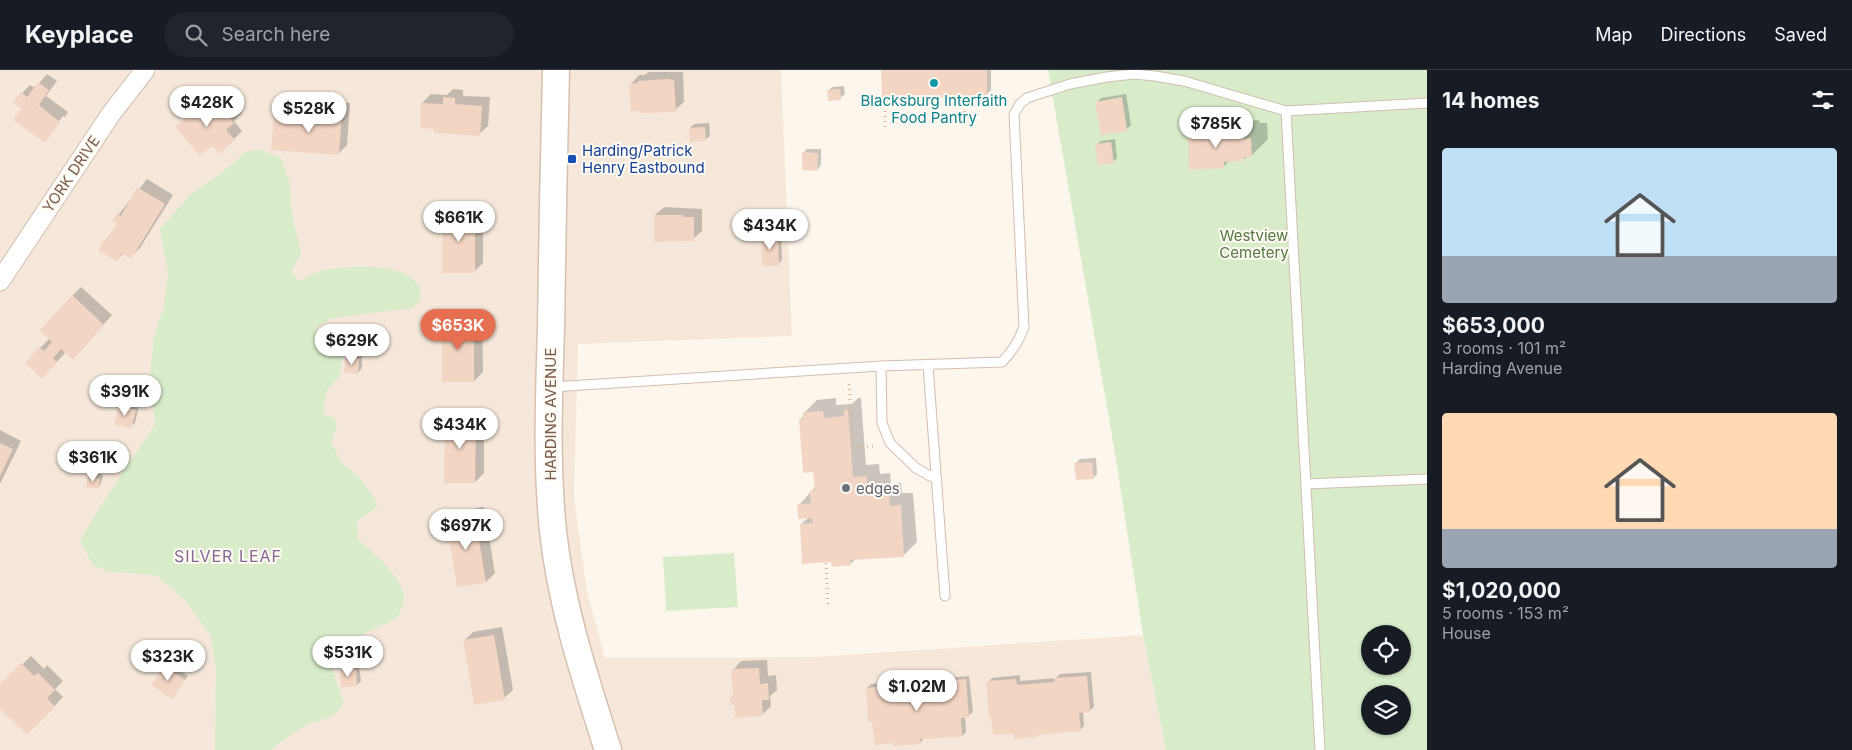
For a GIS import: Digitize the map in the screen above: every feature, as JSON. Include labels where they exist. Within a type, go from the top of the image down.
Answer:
[{"type":"main road","name":"HARDING AVENUE","points":[[556,70],[549,387],[551,497],[561,580],[581,666],[608,750]]},
{"type":"street","name":"YORK DRIVE","points":[[0,280],[111,114],[145,70]]},
{"type":"lane","points":[[549,387],[881,366],[1002,362],[1010,354],[1024,327],[1014,114],[1020,104],[1027,98],[1070,84],[1134,74],[1155,76],[1184,81],[1286,111],[1427,103]]},
{"type":"lane","points":[[1286,111],[1320,750]]},
{"type":"lane","points":[[928,365],[945,596]]},
{"type":"lane","points":[[881,366],[882,423],[890,443],[916,468],[930,476],[936,477]]},
{"type":"lane","points":[[1306,484],[1427,479]]},
{"type":"path","points":[[964,96],[966,126]]},
{"type":"path","points":[[885,101],[885,129]]},
{"type":"path","points":[[849,388],[852,448],[874,446]]},
{"type":"path","points":[[826,563],[828,606]]},
{"type":"shaded area","points":[[0,70],[781,70],[792,336],[578,344],[574,497],[587,591],[605,658],[815,657],[1143,635],[1166,750],[0,750]]},
{"type":"green space","name":"Westview Cemetery","points":[[1048,70],[1427,70],[1427,750],[1166,750],[1143,635],[1116,459]]},
{"type":"green space","points":[[258,149],[281,158],[290,184],[291,209],[301,254],[291,272],[299,281],[323,270],[361,267],[391,270],[404,274],[414,280],[420,289],[419,301],[412,308],[332,318],[315,328],[320,342],[334,347],[343,356],[339,377],[327,390],[323,414],[335,418],[337,426],[331,442],[342,463],[359,477],[374,497],[378,506],[357,521],[358,539],[393,573],[402,589],[404,600],[402,609],[396,619],[332,648],[325,658],[331,666],[344,702],[333,715],[298,730],[271,750],[215,750],[216,669],[211,636],[186,601],[156,575],[111,572],[93,565],[80,541],[101,505],[155,424],[150,374],[154,336],[164,306],[168,272],[160,229],[190,195],[228,168],[244,153]]},
{"type":"green space","points":[[734,553],[738,607],[666,611],[663,557]]},
{"type":"building","name":"Blacksburg Interfaith Food Pantry","points":[[881,70],[987,70],[987,96],[882,99]]},
{"type":"building","points":[[674,80],[676,112],[638,113],[638,111],[631,111],[629,84],[638,83],[638,81]]},
{"type":"building","points":[[38,82],[49,90],[39,105],[60,122],[45,143],[13,120],[21,109],[13,103],[21,92],[27,97]]},
{"type":"building","points":[[840,89],[841,100],[828,101],[827,90]]},
{"type":"building","points":[[211,96],[234,123],[226,130],[235,140],[219,154],[212,146],[200,156],[175,127],[187,117],[184,114],[192,108],[194,111]]},
{"type":"building","points":[[443,97],[455,98],[455,104],[482,106],[480,136],[434,133],[434,129],[420,128],[421,103],[443,104]]},
{"type":"building","points":[[1122,97],[1127,131],[1101,135],[1095,102]]},
{"type":"building","points":[[324,109],[342,111],[339,155],[271,150],[274,117],[323,121]]},
{"type":"building","points":[[705,127],[706,141],[690,142],[689,128]]},
{"type":"building","points":[[1222,130],[1222,136],[1251,138],[1252,157],[1244,157],[1244,161],[1224,162],[1224,168],[1189,170],[1188,131]]},
{"type":"building","points":[[1111,142],[1114,163],[1098,165],[1095,144]]},
{"type":"building","points":[[802,152],[818,153],[817,171],[802,170]]},
{"type":"building","points":[[137,187],[165,204],[131,259],[122,253],[117,262],[98,250],[104,239],[106,241],[117,224],[112,221],[117,214],[121,216]]},
{"type":"building","points":[[443,213],[475,214],[475,273],[442,273]]},
{"type":"building","points":[[654,215],[694,217],[694,241],[654,242]]},
{"type":"building","points":[[761,236],[778,236],[779,266],[762,266]]},
{"type":"building","points":[[72,295],[104,325],[73,360],[61,349],[53,358],[57,362],[42,379],[25,363],[39,347],[44,351],[52,342],[40,330]]},
{"type":"building","points":[[442,320],[474,320],[474,382],[442,382]]},
{"type":"building","points":[[345,358],[359,359],[358,374],[344,373]]},
{"type":"building","points":[[119,406],[136,410],[131,429],[114,424]]},
{"type":"building","name":"edges","points":[[844,410],[848,410],[853,477],[867,476],[867,486],[878,486],[878,496],[889,495],[890,506],[901,505],[904,557],[850,560],[851,565],[832,567],[831,562],[802,564],[800,524],[813,523],[812,518],[798,519],[797,505],[811,503],[810,490],[815,490],[813,472],[803,473],[799,419],[803,419],[803,412],[823,411],[824,418],[844,416]]},
{"type":"building","points":[[445,417],[476,417],[475,483],[444,483]]},
{"type":"building","points":[[0,443],[13,449],[0,476]]},
{"type":"building","points":[[1092,462],[1094,479],[1076,480],[1074,463]]},
{"type":"building","points":[[88,476],[100,479],[98,489],[86,487]]},
{"type":"building","points":[[475,515],[486,583],[457,587],[446,520]]},
{"type":"building","points":[[494,635],[505,700],[474,705],[463,640]]},
{"type":"building","points":[[21,663],[34,676],[38,673],[55,690],[47,698],[55,707],[27,735],[0,709],[0,684]]},
{"type":"building","points":[[164,666],[185,680],[172,699],[151,685]]},
{"type":"building","points":[[759,668],[760,684],[768,683],[769,700],[762,700],[763,716],[735,718],[734,705],[730,705],[729,699],[733,698],[731,669]]},
{"type":"building","points":[[356,669],[357,686],[341,688],[339,671]]},
{"type":"building","points":[[1087,676],[1090,712],[1079,713],[1081,731],[1014,739],[1014,734],[993,735],[991,718],[989,718],[986,681],[1016,679],[1017,685],[1055,682],[1054,678]]},
{"type":"building","points":[[966,679],[969,718],[961,718],[962,737],[920,739],[920,744],[894,746],[893,743],[875,745],[872,722],[868,722],[866,688],[895,685],[896,689],[933,686],[933,682]]},
{"type":"place","name":"Blacksburg Interfaith Food Pantry","points":[[934,83]]},
{"type":"place","name":"Harding/Patrick Henry Eastbound","points":[[572,159]]},
{"type":"place","name":"edges","points":[[846,488]]},
{"type":"district","name":"SILVER LEAF","points":[[228,556]]}]
